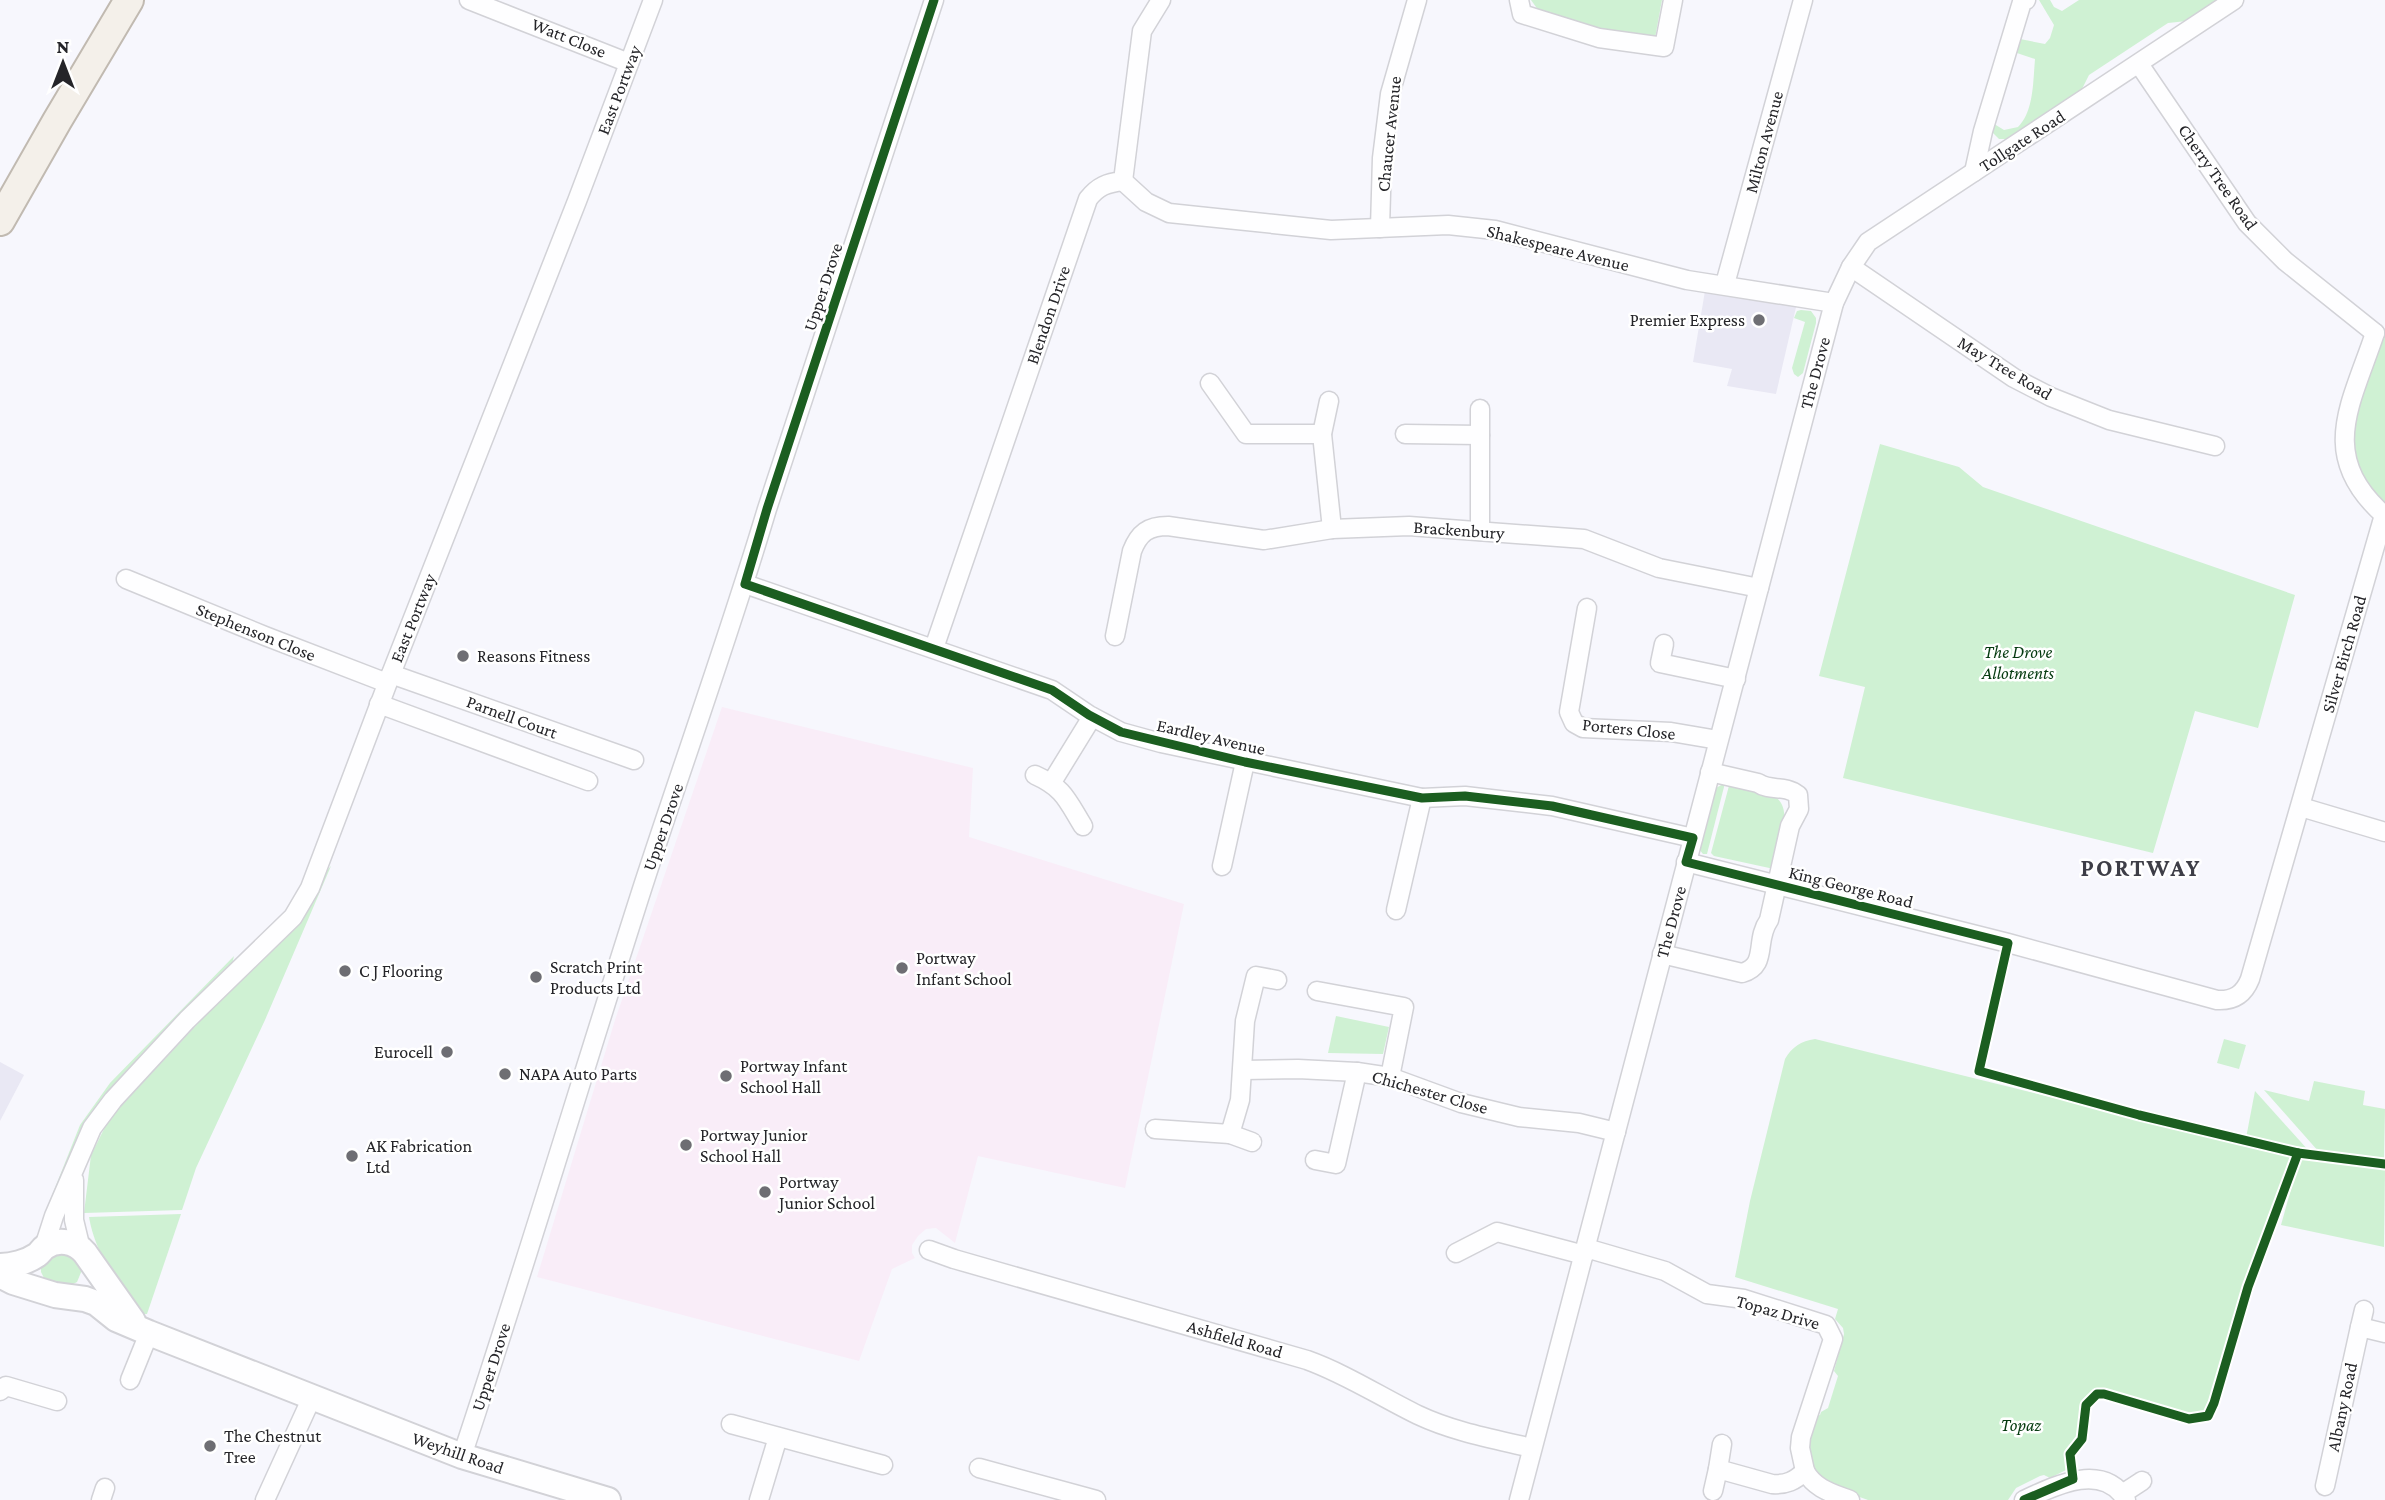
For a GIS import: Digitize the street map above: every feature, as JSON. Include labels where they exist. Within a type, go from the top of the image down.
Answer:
[{"type":"main road","points":[[0,221],[129,0]]},
{"type":"main road","points":[[0,1266],[21,1262],[51,1244],[64,1241],[75,1244],[143,1330]]},
{"type":"main road","points":[[41,1251],[35,1269],[43,1290]]},
{"type":"main road","points":[[68,1296],[86,1283],[89,1274],[86,1255]]},
{"type":"main road","name":"Weyhill Road","points":[[0,1275],[55,1295],[96,1303],[116,1319],[462,1456],[608,1500]]},
{"type":"street","name":"Watt Close","points":[[469,0],[629,63]]},
{"type":"street","name":"East Portway","points":[[41,1251],[92,1128],[113,1100],[187,1020],[293,917],[315,877],[389,678],[577,201],[653,0]]},
{"type":"street","name":"Upper Drove","points":[[462,1456],[643,886],[745,584],[767,509],[934,0]]},
{"type":"street","points":[[1122,181],[1142,31],[1161,0]]},
{"type":"street","name":"Chaucer Avenue","points":[[1380,228],[1382,158],[1390,94],[1417,0]]},
{"type":"street","points":[[1519,0],[1522,14],[1599,38],[1664,47],[1673,0]]},
{"type":"street","name":"Milton Avenue","points":[[1725,284],[1803,0]]},
{"type":"street","points":[[1974,172],[1983,131],[2022,2],[2026,0]]},
{"type":"street","name":"Tollgate Road","points":[[1834,303],[1851,268],[1868,242],[2234,0]]},
{"type":"street","name":"Cherry Tree Road","points":[[2139,64],[2247,223],[2285,261],[2380,329]]},
{"type":"street","points":[[1983,131],[2005,152]]},
{"type":"street","name":"Shakespeare Avenue","points":[[1122,181],[1146,202],[1169,214],[1331,230],[1448,225],[1494,230],[1687,279],[1834,303]]},
{"type":"street","name":"Blendon Drive","points":[[934,648],[1088,198],[1102,185],[1122,181]]},
{"type":"street","name":"May Tree Road","points":[[1851,268],[2014,378],[2051,397],[2109,420],[2215,446]]},
{"type":"street","name":"The Drove","points":[[1519,1500],[1834,303]]},
{"type":"street","name":"Silver Birch Road","points":[[2319,744],[2384,515],[2361,492],[2347,467],[2344,451],[2346,422],[2380,329]]},
{"type":"street","points":[[1210,383],[1246,434],[1322,434]]},
{"type":"street","points":[[1329,401],[1322,434],[1332,529]]},
{"type":"street","points":[[1480,409],[1480,531]]},
{"type":"street","points":[[1405,434],[1480,435]]},
{"type":"street","name":"Brackenbury","points":[[1115,636],[1132,551],[1144,531],[1154,526],[1264,540],[1332,529],[1409,526],[1584,540],[1659,568],[1759,588]]},
{"type":"street","name":"Stephenson Close","points":[[126,579],[265,636],[389,678]]},
{"type":"street","name":"Eardley Avenue","points":[[745,584],[1052,690],[1092,717],[1121,732],[1245,762],[1422,798],[1465,796],[1552,806],[1693,838]]},
{"type":"street","name":"Porters Close","points":[[1587,608],[1569,712],[1574,723],[1583,728],[1671,732],[1718,740]]},
{"type":"street","points":[[1664,644],[1660,663],[1736,678]]},
{"type":"street","name":"Parnell Court","points":[[389,678],[634,760]]},
{"type":"street","points":[[379,704],[588,781]]},
{"type":"street","points":[[1083,826],[1062,791],[1044,778],[1092,717]]},
{"type":"street","name":"King George Road","points":[[1686,862],[2008,943],[2217,1000],[2234,999],[2247,987],[2319,744]]},
{"type":"street","name":"Eardley Avenue","points":[[1222,866],[1245,762]]},
{"type":"street","name":"King George Road","points":[[1662,954],[1742,974],[1751,971],[1757,964],[1763,929],[1769,920],[1790,826],[1799,809],[1798,795],[1790,789],[1765,787],[1710,772]]},
{"type":"street","points":[[1396,910],[1422,798]]},
{"type":"street","points":[[2301,807],[2385,832]]},
{"type":"street","points":[[1230,1135],[1240,1100],[1242,1047],[1250,974],[1277,980]]},
{"type":"street","points":[[1317,991],[1404,1007],[1390,1077]]},
{"type":"street","name":"Chichester Close","points":[[1243,1070],[1298,1069],[1357,1072],[1390,1077],[1473,1106],[1519,1117],[1579,1123],[1616,1132]]},
{"type":"street","points":[[1315,1160],[1337,1171],[1357,1072]]},
{"type":"street","points":[[1155,1129],[1230,1135],[1252,1142]]},
{"type":"street","name":"East Portway","points":[[74,1173],[74,1220],[86,1255]]},
{"type":"street","name":"Topaz Drive","points":[[1456,1253],[1497,1232],[1665,1271],[1707,1294],[1744,1299],[1826,1325],[1833,1339],[1800,1448],[1805,1471]]},
{"type":"street","name":"Ashfield Road","points":[[929,1250],[1307,1360],[1329,1368],[1418,1415],[1446,1426],[1532,1448]]},
{"type":"street","name":"Albany Road","points":[[2325,1486],[2362,1318],[2385,1333]]},
{"type":"street","points":[[130,1380],[143,1330]]},
{"type":"street","points":[[0,1391],[6,1386],[57,1401]]},
{"type":"street","points":[[265,1500],[312,1397]]},
{"type":"street","points":[[731,1424],[883,1465]]},
{"type":"street","points":[[759,1500],[778,1437]]},
{"type":"street","points":[[1713,1491],[1723,1444]]},
{"type":"street","points":[[979,1468],[1054,1494],[1096,1500]]},
{"type":"street","points":[[1718,1469],[1782,1485],[1795,1480],[1805,1471],[1819,1488],[1850,1500]]},
{"type":"street","points":[[2024,1500],[2073,1479],[2100,1480],[2124,1497],[2142,1481]]},
{"type":"shaded area","points":[[1705,291],[1797,303],[1776,394],[1727,386],[1732,369],[1693,362]]},
{"type":"shaded area","name":"Portway Infant School","points":[[722,707],[973,768],[969,837],[1184,904],[1125,1188],[978,1156],[955,1243],[936,1228],[926,1229],[918,1236],[912,1245],[915,1258],[892,1269],[859,1361],[537,1277],[615,1020]]},
{"type":"shaded area","points":[[0,1062],[24,1075],[0,1121]]},
{"type":"green space","points":[[1531,0],[1662,0],[1655,38],[1597,28],[1541,14]]},
{"type":"green space","points":[[2039,0],[2050,0],[2054,7],[2062,11],[2079,0],[2220,0],[2187,21],[2168,23],[2089,75],[2080,93],[2010,139],[1999,139],[1991,131],[1991,122],[2004,130],[2018,127],[2027,113],[2032,95],[2035,59],[2011,51],[2015,38],[2045,44],[2054,25]]},
{"type":"green space","points":[[1797,311],[1811,311],[1816,323],[1803,373],[1798,377],[1792,368],[1805,322],[1794,318]]},
{"type":"green space","points":[[2385,334],[2385,503],[2360,474],[2352,453],[2351,441],[2360,397]]},
{"type":"green space","name":"The Drove Allotments","points":[[1880,444],[1959,467],[1983,487],[2295,595],[2258,728],[2195,711],[2153,853],[1843,778],[1865,687],[1819,676]]},
{"type":"green space","points":[[1730,782],[1763,792],[1780,801],[1784,829],[1774,869],[1714,856],[1711,853]]},
{"type":"green space","points":[[1725,783],[1707,854],[1703,854],[1699,849],[1714,789]]},
{"type":"green space","points":[[331,866],[265,1020],[196,1168],[182,1210],[84,1213],[91,1155],[109,1119],[203,1018],[290,931]]},
{"type":"green space","points":[[234,956],[232,964],[124,1073],[91,1113],[50,1208],[47,1208],[80,1125],[110,1083]]},
{"type":"green space","points":[[1336,1016],[1389,1027],[1383,1054],[1328,1053]]},
{"type":"green space","name":"Topaz","points":[[1815,1039],[2294,1157],[2246,1279],[2214,1393],[2206,1410],[2196,1413],[2170,1411],[2106,1390],[2092,1393],[2081,1402],[2081,1432],[2067,1451],[2066,1470],[2050,1478],[2040,1476],[2016,1488],[2008,1500],[1868,1500],[1826,1485],[1811,1469],[1805,1448],[1815,1416],[1828,1408],[1838,1376],[1834,1371],[1844,1334],[1843,1328],[1835,1319],[1838,1309],[1735,1277],[1750,1201],[1785,1059],[1797,1045]]},
{"type":"green space","points":[[2224,1039],[2246,1045],[2239,1069],[2217,1063]]},
{"type":"green space","points":[[2314,1081],[2365,1091],[2363,1105],[2385,1109],[2384,1160],[2319,1152],[2264,1090],[2309,1101]]},
{"type":"green space","points":[[2255,1091],[2309,1151],[2246,1138]]},
{"type":"green space","points":[[2300,1157],[2385,1169],[2384,1247],[2281,1225]]},
{"type":"green space","points":[[181,1214],[147,1314],[143,1314],[109,1269],[96,1244],[89,1217]]},
{"type":"green space","points":[[65,1247],[82,1270],[77,1282],[65,1288],[45,1280],[41,1263]]},
{"type":"cycle path","points":[[934,0],[767,509],[745,584],[1052,690],[1089,715],[1121,732],[1245,762],[1422,798],[1465,796],[1552,806],[1693,838],[1686,862],[2008,943],[1979,1071],[2139,1115],[2298,1153]]},
{"type":"cycle path","points":[[2024,1500],[2073,1479],[2070,1454],[2082,1439],[2086,1405],[2097,1394],[2189,1419],[2208,1416],[2248,1287],[2298,1153],[2385,1164]]},
{"type":"place","name":"Premier Express","points":[[1759,320]]},
{"type":"place","name":"Reasons Fitness","points":[[463,656]]},
{"type":"place","name":"Portway Infant School","points":[[902,968]]},
{"type":"place","name":"C J Flooring","points":[[345,971]]},
{"type":"place","name":"Scratch Print Products Ltd","points":[[536,977]]},
{"type":"place","name":"Eurocell","points":[[447,1052]]},
{"type":"place","name":"NAPA Auto Parts","points":[[505,1074]]},
{"type":"place","name":"Portway Infant School Hall","points":[[726,1076]]},
{"type":"place","name":"Portway Junior School Hall","points":[[686,1145]]},
{"type":"place","name":"AK Fabrication Ltd","points":[[352,1156]]},
{"type":"place","name":"Portway Junior School","points":[[765,1192]]},
{"type":"place","name":"The Chestnut Tree","points":[[210,1446]]},
{"type":"district","name":"PORTWAY","points":[[2141,867]]}]
